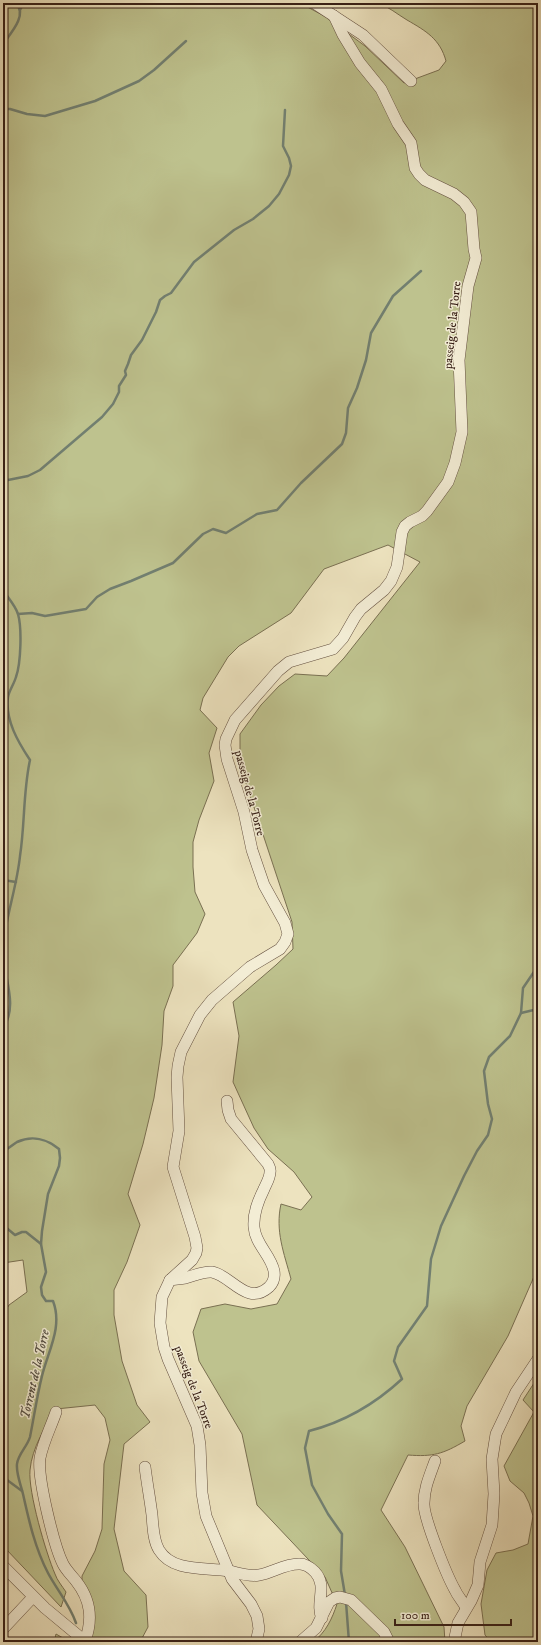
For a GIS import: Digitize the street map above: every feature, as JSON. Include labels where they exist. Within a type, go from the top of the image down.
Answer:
[{"type":"street","points":[[314,3],[373,43],[412,81]]},
{"type":"street","name":"passeig de la Torre","points":[[256,1642],[259,1629],[257,1616],[251,1604],[238,1588],[228,1571],[205,1511],[200,1440],[197,1426],[164,1347],[160,1323],[161,1305],[166,1288],[170,1280],[192,1260],[197,1248],[195,1236],[173,1167],[178,1131],[177,1077],[181,1052],[200,1015],[212,1000],[250,967],[280,950],[286,942],[288,934],[285,923],[264,885],[252,850],[241,803],[227,760],[225,746],[226,739],[235,720],[278,671],[289,662],[333,649],[343,638],[361,608],[384,590],[391,581],[397,567],[402,532],[405,526],[422,516],[427,511],[448,482],[455,463],[462,432],[459,360],[468,286],[476,258],[471,212],[464,202],[454,194],[425,180],[419,174],[416,168],[411,143],[398,124],[381,89],[360,63],[343,35],[334,16]]},
{"type":"street","points":[[170,1280],[210,1272],[222,1276],[245,1292],[253,1294],[259,1293],[269,1287],[274,1279],[275,1272],[273,1267],[254,1232],[257,1205],[270,1177],[271,1170],[268,1164],[231,1119],[227,1101]]},
{"type":"street","points":[[454,1642],[456,1629],[478,1585],[480,1562],[492,1525],[494,1494],[492,1459],[496,1434],[516,1392],[538,1359]]},
{"type":"street","points":[[3,1566],[33,1597],[65,1626],[85,1641],[89,1629],[89,1606],[86,1596],[63,1564],[50,1522],[40,1470],[40,1458],[56,1412]]},
{"type":"street","points":[[435,1461],[424,1493],[424,1509],[450,1579],[466,1608]]},
{"type":"street","points":[[145,1467],[156,1541],[160,1552],[168,1560],[180,1565],[257,1576],[298,1564],[307,1566],[315,1572],[321,1581],[322,1589],[319,1612],[322,1618]]},
{"type":"street","points":[[3,1629],[33,1597]]},
{"type":"street","points":[[300,1642],[316,1628],[327,1606],[332,1600],[338,1597],[348,1598],[384,1632],[389,1642]]},
{"type":"green space","points":[[3,3],[300,3],[326,17],[365,46],[404,83],[439,70],[446,61],[440,47],[431,36],[378,3],[538,3],[538,1273],[536,1272],[508,1336],[467,1406],[461,1426],[465,1441],[438,1454],[408,1455],[381,1510],[405,1547],[444,1627],[445,1642],[313,1642],[322,1634],[328,1625],[337,1604],[325,1577],[257,1505],[242,1434],[199,1361],[193,1332],[201,1309],[225,1304],[251,1309],[277,1304],[291,1279],[281,1242],[279,1214],[281,1204],[301,1210],[312,1197],[294,1172],[268,1149],[254,1128],[233,1082],[239,1036],[233,1002],[293,949],[292,922],[240,765],[240,734],[261,705],[279,686],[295,674],[327,676],[344,658],[420,562],[388,545],[324,569],[291,613],[239,646],[228,657],[203,698],[200,710],[217,728],[209,753],[214,781],[199,820],[193,842],[195,892],[205,914],[197,933],[173,965],[173,986],[164,1011],[162,1045],[154,1098],[143,1144],[128,1194],[140,1225],[127,1262],[114,1290],[114,1315],[122,1361],[137,1405],[150,1422],[124,1444],[114,1529],[124,1571],[146,1595],[148,1627],[140,1642],[101,1642],[90,1638],[82,1588],[82,1576],[95,1551],[102,1529],[104,1464],[110,1440],[105,1418],[95,1405],[56,1409],[40,1438],[31,1462],[30,1480],[38,1522],[56,1576],[66,1592],[61,1607],[5,1548],[7,1495],[3,1493],[3,1315],[9,1305],[27,1292],[23,1260],[3,1263]]},
{"type":"green space","points":[[538,1377],[538,1642],[491,1642],[485,1635],[481,1604],[487,1570],[496,1553],[513,1550],[528,1544],[533,1516],[524,1493],[510,1481],[504,1466],[534,1412],[523,1400]]},
{"type":"green space","points":[[56,1634],[70,1642],[54,1642]]},
{"type":"waterway","points":[[3,44],[19,19],[20,13],[16,3]]},
{"type":"waterway","points":[[20,10],[24,3]]},
{"type":"waterway","points":[[3,109],[45,116],[95,101],[139,81],[154,70],[186,41]]},
{"type":"waterway","points":[[3,481],[28,476],[40,470],[102,417],[113,404],[119,392],[119,386],[126,375],[125,371],[131,355],[142,340],[156,312],[160,300],[171,293],[194,262],[234,230],[253,219],[269,206],[279,194],[289,175],[291,166],[283,146],[285,110]]},
{"type":"waterway","points":[[18,614],[32,613],[45,616],[86,609],[97,597],[110,589],[173,563],[203,534],[213,529],[226,533],[257,514],[277,510],[301,483],[342,444],[346,433],[348,408],[357,388],[366,360],[371,333],[393,296],[421,271]]},
{"type":"waterway","points":[[3,590],[17,611],[20,628],[18,671],[9,692],[8,714],[13,730],[30,760],[26,784],[19,867],[6,924],[3,946],[3,956],[10,998],[8,1019],[3,1029]]},
{"type":"waterway","points":[[3,880],[16,882]]},
{"type":"waterway","points":[[345,1595],[341,1571],[342,1534],[328,1514],[312,1485],[305,1448],[309,1431],[334,1423],[358,1411],[370,1404],[402,1379],[394,1361],[398,1347],[427,1306],[431,1259],[441,1226],[464,1176],[477,1151],[488,1135],[492,1119],[488,1104],[484,1071],[489,1057],[510,1036],[521,1013],[523,988],[538,966]]},
{"type":"waterway","points":[[521,1013],[538,1009]]},
{"type":"waterway","points":[[3,1097],[3,1102]]},
{"type":"waterway","name":"Torrent de la Torre","points":[[3,1151],[17,1142],[28,1139],[39,1139],[59,1149],[59,1166],[48,1194],[41,1244],[46,1272],[41,1287],[42,1295],[46,1301],[53,1301],[56,1311],[54,1339],[42,1376],[30,1437],[19,1457],[17,1468],[30,1524],[39,1554],[76,1623]]},
{"type":"waterway","points":[[3,1225],[15,1235],[26,1232],[41,1244]]},
{"type":"waterway","points":[[3,1477],[22,1491]]},
{"type":"waterway","points":[[346,1602],[349,1642]]}]
